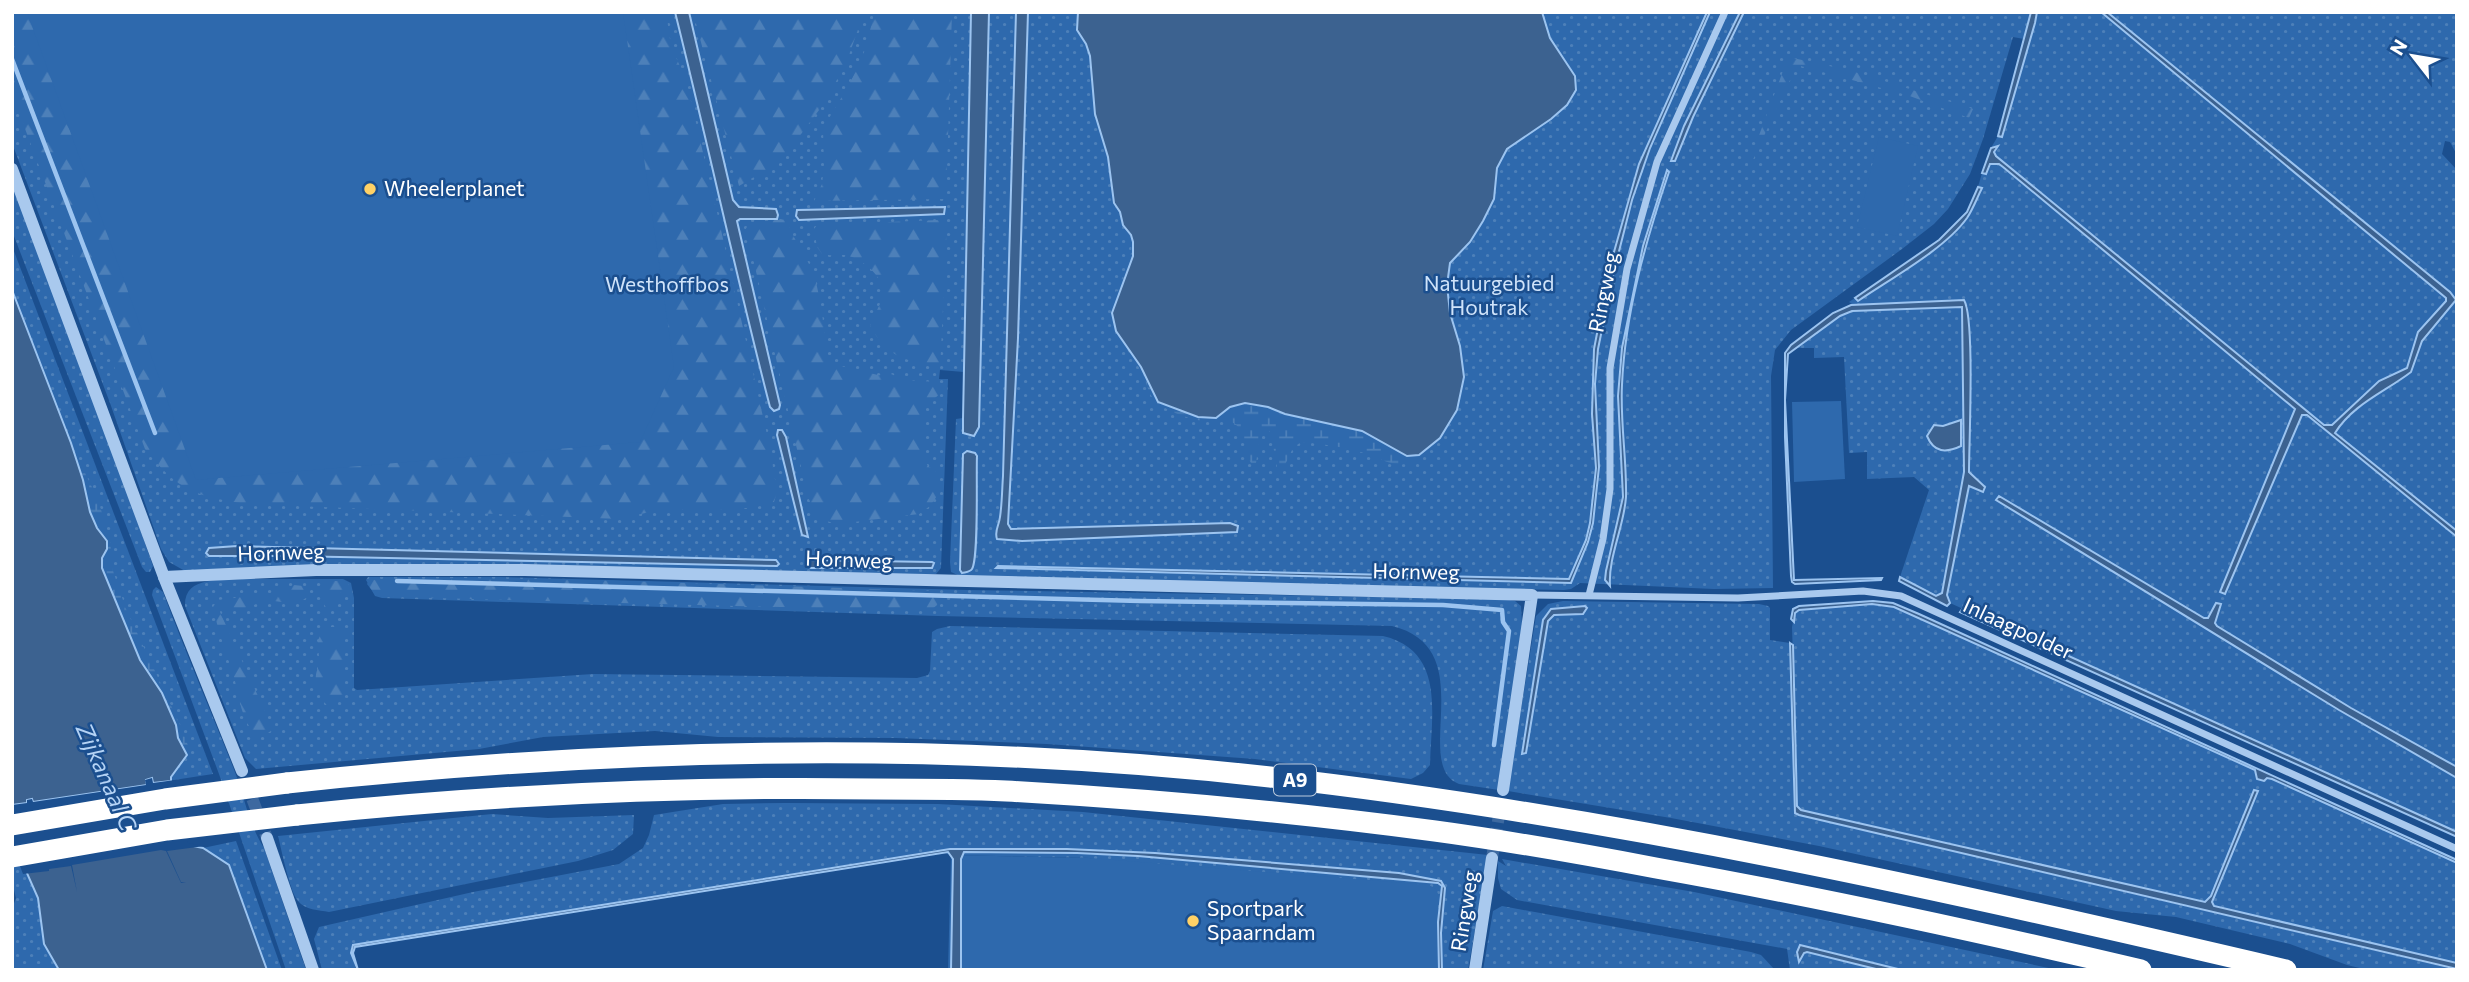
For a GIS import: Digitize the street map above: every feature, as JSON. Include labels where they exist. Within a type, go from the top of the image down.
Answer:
[{"type":"highway","name":"A9","points":[[12,825],[165,799],[287,783],[527,762],[754,754],[1015,758],[1266,777],[1475,803],[1756,852],[1995,902],[2286,970]]},
{"type":"highway","name":"A9","points":[[12,857],[167,830],[409,803],[521,795],[768,787],[1003,791],[1234,808],[1437,831],[1550,848],[1768,888],[2141,970]]},
{"type":"street","name":"Ringweg","points":[[1589,595],[1603,538],[1610,489],[1610,368],[1627,269],[1657,162],[1725,12]]},
{"type":"street","points":[[12,169],[164,577],[242,771]]},
{"type":"street","name":"Hornweg","points":[[164,577],[316,570],[525,570],[1532,595]]},
{"type":"street","name":"Inlaagpolder","points":[[1532,595],[1738,598],[1888,592],[2457,849]]},
{"type":"street","points":[[1503,790],[1532,595]]},
{"type":"street","points":[[267,838],[313,970]]},
{"type":"street","name":"Ringweg","points":[[1475,970],[1492,858]]},
{"type":"green space","points":[[12,12],[2031,12],[2024,39],[2013,37],[1970,174],[1948,209],[1934,224],[1902,249],[1791,330],[1775,350],[1771,376],[1773,588],[1714,589],[1580,583],[1564,590],[962,577],[951,572],[950,562],[956,419],[963,418],[964,372],[940,370],[939,379],[948,379],[941,568],[936,574],[185,571],[169,562],[161,549],[110,403],[12,143]]},
{"type":"green space","name":"Wheelerplanet","points":[[12,12],[666,12],[671,46],[686,80],[770,448],[777,492],[774,502],[750,508],[658,511],[620,519],[247,504],[214,498],[178,483],[145,449],[12,94]]},
{"type":"green space","name":"Wheelerplanet","points":[[27,12],[623,12],[674,367],[640,442],[196,480]]},
{"type":"green space","points":[[693,12],[864,12],[847,61],[825,102],[781,161],[739,186]]},
{"type":"green space","points":[[875,12],[952,12],[946,199],[814,201],[822,184],[823,128],[849,85],[864,52]]},
{"type":"green space","points":[[1078,12],[1223,405],[1460,354],[1462,383],[1458,410],[1446,433],[1425,454],[1410,463],[1396,464],[1353,450],[1301,442],[1293,448],[1283,469],[1277,467],[1268,429],[1263,430],[1260,436],[1256,463],[1251,463],[1241,432],[1235,424],[1183,416],[1162,406],[1152,397],[1142,372],[1118,334],[1112,315],[1116,291],[1129,261],[1131,241],[1114,202],[1110,165],[1095,114],[1090,56],[1077,25]]},
{"type":"green space","points":[[2037,12],[2101,12],[2441,292],[2446,301],[2418,332],[2407,368],[2379,381],[2332,426],[2324,425],[1996,156],[1994,152],[1998,146],[1991,148],[1998,136],[2002,136]]},
{"type":"green space","points":[[2107,12],[2457,12],[2457,155],[2450,142],[2445,141],[2442,154],[2457,170],[2457,531],[2335,433],[2341,423],[2375,394],[2401,380],[2418,355],[2422,341],[2456,299]]},
{"type":"green space","points":[[1793,58],[1852,71],[1973,109],[1969,118],[1907,95],[1797,65],[1751,164],[1748,165],[1786,63]]},
{"type":"green space","points":[[1879,137],[1918,146],[1897,236],[1857,227]]},
{"type":"green space","points":[[1989,164],[2003,167],[2295,409],[2220,592],[2225,594],[2302,415],[2306,415],[2457,537],[2457,767],[2351,708],[2217,626],[2215,623],[2220,604],[2216,603],[2208,619],[2204,618],[1999,496],[1996,500],[2339,710],[2457,778],[2457,832],[1950,603],[1947,596],[1969,485],[1983,492],[1969,472],[1968,306],[1855,306],[1849,302],[1855,298],[1858,300],[1946,241],[1967,218],[1981,188],[1978,187],[1982,173],[1986,174]]},
{"type":"green space","points":[[12,182],[95,400],[153,566],[150,572],[146,572],[142,567],[12,231]]},
{"type":"green space","points":[[788,219],[790,230],[814,273],[828,363],[882,376],[891,374],[905,380],[937,382],[941,386],[940,394],[926,405],[923,458],[928,466],[937,472],[937,496],[930,506],[919,514],[838,524],[818,519],[808,497],[746,228],[754,222]]},
{"type":"green space","points":[[939,220],[947,224],[940,370],[900,357],[885,346],[870,326],[883,295],[878,278],[869,267],[850,256],[822,254],[817,247],[814,229],[817,225]]},
{"type":"green space","points":[[12,246],[213,774],[12,805]]},
{"type":"green space","points":[[12,290],[71,443],[98,500],[110,539],[112,568],[126,609],[190,751],[171,777],[102,581],[98,536]]},
{"type":"green space","points":[[1962,307],[1964,472],[1941,594],[1936,596],[1900,577],[1929,490],[1914,477],[1867,479],[1867,452],[1849,453],[1844,357],[1814,358],[1814,348],[1794,348],[1840,316],[1852,311]]},
{"type":"green space","points":[[1841,401],[1845,479],[1794,482],[1792,402]]},
{"type":"green space","points":[[368,577],[499,577],[967,590],[1504,599],[1515,601],[1521,606],[1522,624],[1499,790],[1459,784],[1446,773],[1441,754],[1440,681],[1434,657],[1419,638],[1392,626],[938,616],[382,598],[375,596],[366,580]]},
{"type":"green space","points":[[461,578],[936,591],[941,596],[930,611],[395,597],[374,593],[367,584],[369,580]]},
{"type":"green space","points":[[243,579],[343,579],[351,583],[354,598],[354,688],[357,690],[593,674],[917,678],[928,675],[930,671],[932,632],[950,626],[1383,636],[1403,644],[1417,655],[1426,670],[1432,706],[1430,765],[1423,773],[1411,779],[1255,759],[1047,744],[896,738],[718,737],[655,731],[543,737],[479,749],[256,769],[245,758],[185,606],[186,596],[197,584]]},
{"type":"green space","points":[[328,581],[348,583],[348,587],[338,595],[337,610],[328,608],[323,602],[322,584]]},
{"type":"green space","points":[[294,585],[303,586],[306,592],[306,598],[296,604],[267,600],[245,608],[222,608],[220,612],[267,716],[271,731],[259,738],[248,725],[242,710],[213,607],[218,600],[273,593]]},
{"type":"green space","points":[[156,587],[163,592],[233,767],[306,970],[286,970],[219,774],[152,595]]},
{"type":"green space","points":[[1563,601],[1768,606],[1770,640],[1790,643],[1795,812],[1799,815],[2457,970],[2368,970],[2290,944],[2176,917],[2116,911],[1819,846],[1508,791],[1536,616],[1548,604]]},
{"type":"green space","points":[[1872,604],[1894,607],[2255,770],[2257,775],[2272,779],[2457,863],[2457,963],[2214,906],[2212,902],[2258,791],[2254,790],[2211,896],[2205,902],[1798,809],[1792,627],[1795,613],[1799,610]]},
{"type":"green space","points":[[328,627],[338,627],[345,635],[344,694],[330,708],[320,695],[316,677],[319,662],[318,640]]},
{"type":"green space","points":[[723,804],[938,804],[1083,812],[1488,855],[1468,970],[1438,970],[1437,942],[1089,858],[951,855],[937,850],[359,944],[351,948],[356,970],[322,970],[314,939],[319,927],[473,892],[619,864],[643,848],[654,815]]},
{"type":"green space","points":[[492,814],[548,818],[634,815],[633,834],[613,850],[578,861],[329,912],[308,908],[298,901],[289,880],[278,836]]},
{"type":"green space","points":[[12,835],[38,898],[44,944],[59,970],[12,970],[12,909],[16,898],[12,882]]},
{"type":"green space","points":[[236,841],[282,970],[267,970],[229,865],[203,848]]},
{"type":"green space","name":"Sportpark Spaarndam","points":[[951,855],[1089,858],[1429,885],[1436,889],[1438,894],[1438,970],[948,970]]},
{"type":"green space","points":[[1502,859],[1694,892],[2058,970],[1902,970],[1800,945],[1797,952],[1802,955],[1807,952],[1880,970],[1790,970],[1787,949],[1517,900],[1501,889],[1498,861],[1506,866]]},
{"type":"green space","points":[[1502,906],[1751,952],[1761,955],[1775,970],[1483,970],[1493,911]]},
{"type":"water","points":[[675,12],[689,12],[733,200],[739,207],[776,209],[778,215],[777,219],[737,221],[780,405],[779,409],[774,411],[770,407]]},
{"type":"water","points":[[971,12],[989,12],[979,427],[974,436],[963,433]]},
{"type":"water","points":[[1016,12],[1028,12],[1018,338],[1008,524],[1011,529],[1230,523],[1238,526],[1237,532],[1022,541],[997,539],[1003,476]]},
{"type":"water","points":[[1078,12],[1542,12],[1550,38],[1575,76],[1576,90],[1567,105],[1551,119],[1507,149],[1497,168],[1494,199],[1483,221],[1470,242],[1450,263],[1447,285],[1450,313],[1460,346],[1464,377],[1457,410],[1440,438],[1419,455],[1407,456],[1362,431],[1285,414],[1268,407],[1245,403],[1230,407],[1216,418],[1198,417],[1158,402],[1141,367],[1116,331],[1112,313],[1133,256],[1133,242],[1114,203],[1108,157],[1095,114],[1090,56],[1077,30]]},
{"type":"water","points":[[1707,12],[1710,12],[1650,148],[1632,200],[1614,271],[1598,349],[1595,384],[1599,467],[1593,523],[1571,583],[996,568],[1569,579],[1586,540],[1590,523],[1596,468],[1592,414],[1594,349],[1610,266],[1639,164]]},
{"type":"water","points":[[1740,12],[1744,12],[1693,117],[1675,161],[1671,161],[1684,126]]},
{"type":"water","points":[[2031,12],[2037,12],[2035,23],[2002,137],[1998,136]]},
{"type":"water","points":[[2101,12],[2107,12],[2450,292],[2456,300],[2422,341],[2411,372],[2360,406],[2335,433],[2457,531],[2457,537],[2307,415],[2302,415],[2225,594],[2220,592],[2295,409],[2003,167],[1990,164],[1986,174],[1982,173],[1991,148],[1998,146],[1994,152],[1996,156],[2324,425],[2332,425],[2379,381],[2407,368],[2418,332],[2446,298]]},
{"type":"water","points":[[1667,170],[1669,172],[1638,277],[1627,331],[1622,399],[1626,497],[1611,564],[1610,586],[1605,580],[1606,571],[1623,497],[1618,396],[1622,348],[1643,246]]},
{"type":"water","points":[[1978,187],[1982,188],[1969,215],[1945,241],[1858,301],[1855,298],[1939,240],[1967,212]]},
{"type":"water","points":[[945,207],[944,214],[799,220],[796,216],[797,210]]},
{"type":"water","name":"Zijkanaal C","points":[[12,290],[71,443],[90,512],[107,541],[102,568],[140,660],[162,693],[187,755],[171,781],[153,783],[152,778],[146,780],[147,785],[33,802],[32,799],[27,800],[27,803],[12,805]]},
{"type":"water","points":[[1964,300],[1970,355],[1969,472],[1985,487],[1983,492],[1969,486],[1947,595],[1950,603],[1947,606],[1899,581],[1900,577],[1936,596],[1942,593],[1964,472],[1962,307],[1852,311],[1840,316],[1788,354],[1785,400],[1785,353],[1791,345],[1833,313],[1851,305]]},
{"type":"water","points":[[1785,400],[1794,580],[1882,578],[1881,580],[1792,582]]},
{"type":"water","points":[[1961,420],[1961,446],[1941,450],[1933,446],[1927,436],[1934,425],[1943,426]]},
{"type":"water","points":[[778,430],[782,430],[786,437],[808,537],[802,535]]},
{"type":"water","points":[[967,451],[977,456],[976,533],[972,569],[962,573],[963,454]]},
{"type":"water","points":[[1999,496],[2204,618],[2208,618],[2216,603],[2221,604],[2215,623],[2217,626],[2351,708],[2457,767],[2457,778],[2339,710],[1996,500]]},
{"type":"water","points":[[237,546],[776,560],[779,564],[209,556],[206,553],[209,548]]},
{"type":"water","points":[[809,560],[934,563],[932,568],[811,568],[806,565]]},
{"type":"water","points":[[1873,601],[1893,603],[1919,614],[2457,860],[2457,863],[2272,779],[2257,779],[2255,770],[1894,607],[1872,604],[1799,610],[1795,613],[1794,622],[1791,619],[1793,609],[1799,606]]},
{"type":"water","points":[[1587,608],[1583,614],[1554,615],[1548,621],[1526,753],[1522,754],[1543,620],[1551,609]]},
{"type":"water","points":[[1963,608],[2457,832],[2457,837],[1960,612]]},
{"type":"water","points":[[1790,643],[1793,645],[1797,806],[1801,810],[2205,902],[2211,896],[2254,790],[2258,791],[2212,902],[2214,906],[2457,963],[2457,969],[1799,815],[1795,813]]},
{"type":"water","points":[[12,809],[203,848],[229,865],[267,970],[59,970],[44,944],[38,898],[26,871]]},
{"type":"water","points":[[950,849],[1067,849],[1155,853],[1399,873],[1441,881],[1445,888],[1441,933],[1442,970],[1439,970],[1438,922],[1442,886],[1438,883],[1077,853],[964,852],[961,859],[961,970],[951,970],[953,859],[948,852],[355,947],[353,953],[358,970],[351,953],[353,945]]},
{"type":"water","points":[[1800,945],[1902,970],[1880,970],[1807,952],[1799,962],[1797,952]]},
{"type":"pier","points":[[152,778],[153,783],[175,780],[188,843],[205,846],[167,851],[181,882],[186,883],[181,883],[166,851],[161,850],[72,865],[77,892],[71,866],[23,874],[12,845],[12,805],[27,803],[27,800],[32,799],[33,802],[146,785],[145,780]]},
{"type":"waterway","points":[[12,59],[155,433]]},
{"type":"waterway","points":[[397,581],[1140,601],[1443,605],[1502,610],[1503,622],[1509,631],[1494,745]]},
{"type":"tunnel","points":[[246,782],[267,838]]},
{"type":"tunnel","points":[[1492,858],[1501,803]]},
{"type":"place","name":"Wheelerplanet","points":[[370,189]]},
{"type":"place","name":"Sportpark Spaarndam","points":[[1193,921]]},
{"type":"park label","name":"Westhoffbos","points":[[667,285]]},
{"type":"park label","name":"Natuurgebied Houtrak","points":[[1489,296]]}]
